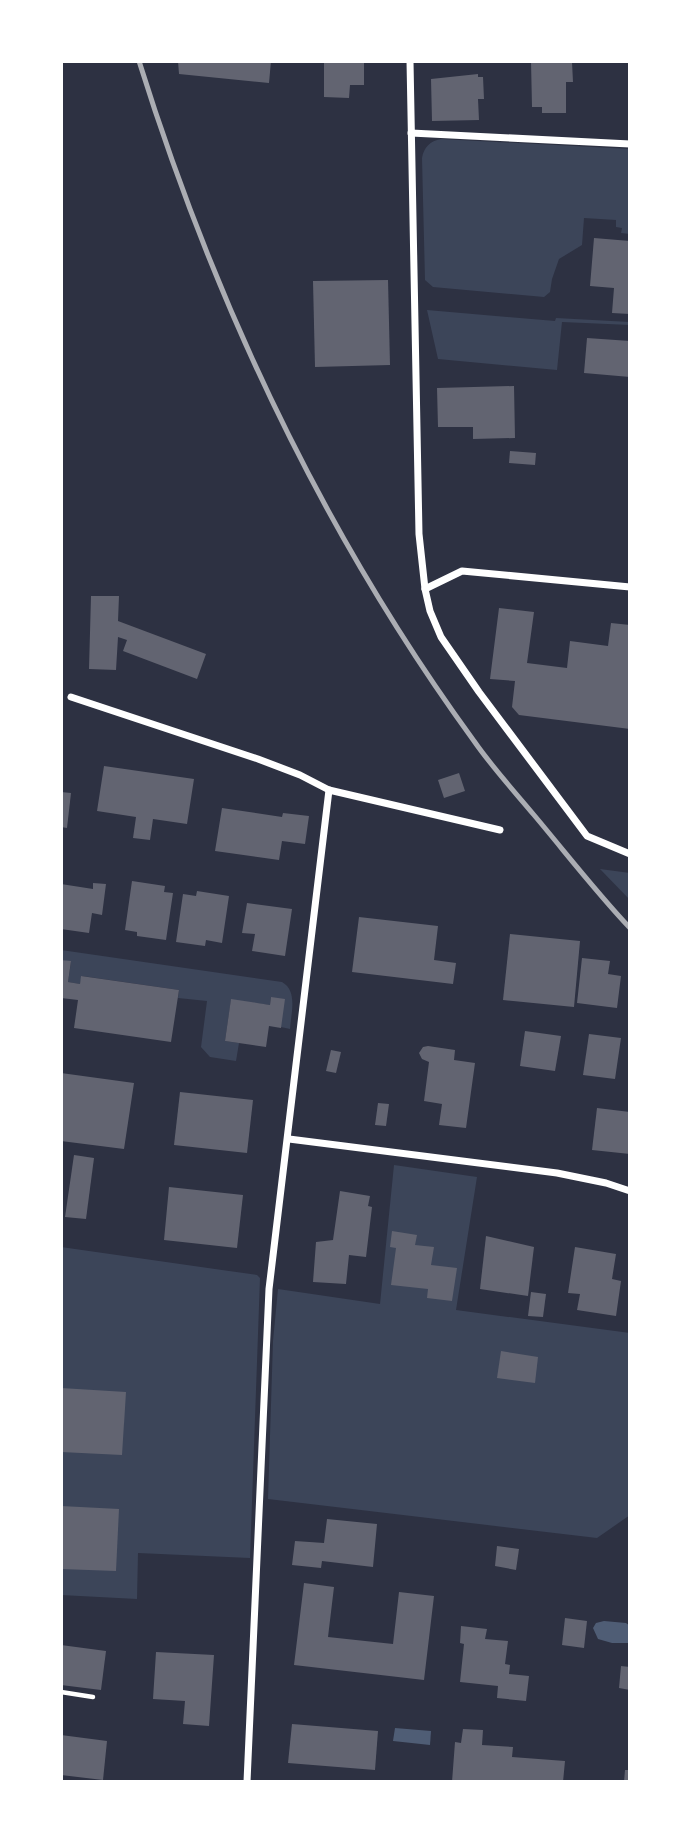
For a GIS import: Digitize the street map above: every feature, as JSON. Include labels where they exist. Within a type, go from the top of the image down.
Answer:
[{"type":"street","points":[[410,61],[419,534],[430,611],[441,637],[479,692],[587,835],[630,854]]},
{"type":"street","points":[[411,133],[630,144]]},
{"type":"street","points":[[425,589],[462,571],[630,587]]},
{"type":"street","points":[[71,697],[279,767],[329,790],[500,830]]},
{"type":"street","points":[[247,1782],[266,1342],[272,1268],[329,790]]},
{"type":"street","points":[[289,1139],[557,1172],[630,1191]]},
{"type":"path","points":[[61,1692],[93,1697]]},
{"type":"shaded area","points":[[441,139],[630,149],[630,234],[621,233],[622,228],[616,227],[616,220],[584,218],[582,245],[559,259],[550,292],[544,297],[433,287],[425,280],[422,158],[428,145]]},
{"type":"shaded area","points":[[427,310],[555,321],[556,318],[630,322],[630,325],[562,322],[557,370],[438,359]]},
{"type":"shaded area","points":[[600,869],[630,873],[630,900]]},
{"type":"shaded area","points":[[61,950],[282,982],[292,997],[290,1029],[281,1027],[271,997],[270,1005],[231,1000],[225,1041],[239,1043],[236,1061],[210,1057],[201,1047],[207,1001],[178,998],[179,990],[82,976],[80,984],[68,982],[71,962],[61,960]]},
{"type":"shaded area","points":[[394,1165],[477,1177],[456,1310],[630,1333],[630,1515],[597,1538],[268,1499],[273,1341],[278,1289],[380,1304]]},
{"type":"shaded area","points":[[61,1247],[257,1275],[260,1278],[250,1558],[138,1553],[137,1599],[61,1595]]},
{"type":"shaded area","points":[[596,1623],[626,1623],[630,1626],[628,1643],[612,1643],[598,1639],[593,1628]]},
{"type":"shaded area","points":[[395,1728],[431,1731],[430,1745],[393,1741]]},
{"type":"building","points":[[178,61],[271,61],[269,83],[179,74]]},
{"type":"building","points":[[324,61],[364,61],[364,85],[350,85],[349,98],[324,97]]},
{"type":"building","points":[[531,61],[572,62],[573,82],[566,82],[566,113],[542,113],[542,107],[532,107]]},
{"type":"building","points":[[478,74],[478,77],[483,77],[484,99],[478,99],[479,120],[432,121],[431,79]]},
{"type":"building","points":[[594,238],[630,241],[630,314],[612,313],[614,288],[590,286]]},
{"type":"building","points":[[388,280],[390,365],[315,367],[313,281]]},
{"type":"building","points":[[587,338],[630,341],[630,377],[584,373]]},
{"type":"building","points":[[514,386],[515,438],[473,439],[473,427],[438,427],[437,388]]},
{"type":"building","points":[[510,451],[536,453],[535,465],[509,463]]},
{"type":"building","points":[[91,596],[119,596],[118,621],[206,654],[197,679],[123,651],[127,640],[118,637],[116,670],[89,669]]},
{"type":"building","points":[[499,608],[534,612],[527,663],[567,668],[570,641],[608,646],[611,623],[630,625],[630,729],[519,715],[512,707],[515,681],[490,679]]},
{"type":"building","points":[[104,766],[194,779],[187,824],[153,819],[150,840],[133,838],[136,817],[97,811]]},
{"type":"building","points":[[459,773],[465,791],[444,798],[438,780]]},
{"type":"building","points":[[61,792],[71,793],[67,828],[61,827]]},
{"type":"building","points":[[222,808],[282,817],[283,813],[309,816],[305,844],[282,841],[279,860],[215,851]]},
{"type":"building","points":[[132,881],[165,886],[164,892],[173,893],[166,940],[137,936],[137,932],[125,930]]},
{"type":"building","points":[[93,883],[106,884],[102,915],[92,913],[89,933],[61,929],[61,884],[93,889]]},
{"type":"building","points":[[197,891],[229,896],[222,943],[206,940],[205,946],[176,942],[183,894],[196,896]]},
{"type":"building","points":[[247,903],[292,909],[285,956],[252,951],[255,934],[242,933]]},
{"type":"building","points":[[359,917],[438,926],[434,960],[456,963],[453,984],[352,972]]},
{"type":"building","points":[[510,934],[580,941],[574,1007],[503,1000]]},
{"type":"building","points":[[582,958],[610,961],[608,974],[621,976],[617,1008],[577,1003]]},
{"type":"building","points":[[61,960],[71,961],[68,982],[80,984],[81,976],[179,990],[171,1042],[74,1028],[78,1000],[61,998]]},
{"type":"building","points":[[271,997],[285,999],[281,1028],[269,1026],[266,1047],[225,1041],[231,999],[270,1005]]},
{"type":"building","points":[[525,1031],[561,1036],[555,1071],[520,1066]]},
{"type":"building","points":[[589,1034],[621,1038],[615,1079],[583,1075]]},
{"type":"building","points":[[423,1047],[455,1050],[454,1060],[475,1063],[466,1128],[439,1125],[442,1104],[424,1101],[429,1062],[422,1059],[419,1053]]},
{"type":"building","points":[[331,1050],[341,1052],[336,1073],[326,1071]]},
{"type":"building","points":[[61,1073],[134,1083],[124,1149],[61,1141]]},
{"type":"building","points":[[180,1092],[253,1100],[247,1153],[174,1145]]},
{"type":"building","points":[[378,1103],[389,1104],[386,1126],[375,1125]]},
{"type":"building","points":[[597,1108],[630,1112],[630,1154],[592,1150]]},
{"type":"building","points":[[74,1155],[94,1158],[86,1219],[65,1217]]},
{"type":"building","points":[[169,1187],[243,1195],[237,1248],[164,1240]]},
{"type":"building","points":[[340,1191],[370,1196],[368,1206],[372,1207],[366,1257],[349,1255],[346,1284],[313,1282],[316,1242],[333,1240]]},
{"type":"building","points":[[392,1231],[417,1235],[415,1245],[434,1247],[431,1265],[457,1268],[452,1301],[427,1298],[428,1289],[391,1285],[396,1248],[390,1247]]},
{"type":"building","points":[[486,1236],[534,1247],[528,1296],[480,1289]]},
{"type":"building","points":[[575,1247],[616,1254],[612,1279],[621,1281],[616,1316],[577,1310],[580,1294],[568,1293]]},
{"type":"building","points":[[531,1292],[546,1294],[543,1317],[528,1316]]},
{"type":"building","points":[[501,1351],[538,1357],[535,1383],[497,1378]]},
{"type":"building","points":[[61,1388],[126,1392],[122,1455],[61,1452]]},
{"type":"building","points":[[61,1506],[119,1509],[116,1571],[61,1569]]},
{"type":"building","points":[[327,1519],[377,1524],[373,1567],[322,1561],[321,1568],[292,1565],[295,1541],[324,1543]]},
{"type":"building","points":[[497,1546],[519,1549],[516,1570],[495,1566]]},
{"type":"building","points":[[304,1583],[334,1587],[328,1637],[393,1644],[399,1592],[434,1596],[424,1680],[294,1665]]},
{"type":"building","points":[[565,1618],[587,1621],[584,1648],[562,1645]]},
{"type":"building","points":[[461,1626],[487,1629],[485,1639],[508,1641],[505,1664],[510,1665],[509,1674],[529,1676],[526,1701],[497,1698],[498,1686],[460,1682],[464,1644],[460,1643]]},
{"type":"building","points":[[61,1645],[106,1651],[101,1690],[61,1685]]},
{"type":"building","points":[[156,1652],[214,1655],[209,1726],[183,1724],[185,1701],[153,1699]]},
{"type":"building","points":[[621,1666],[630,1667],[630,1690],[619,1688]]},
{"type":"building","points":[[292,1724],[378,1731],[375,1770],[288,1763]]},
{"type":"building","points":[[463,1729],[483,1730],[482,1745],[513,1747],[512,1757],[565,1761],[563,1782],[452,1782],[455,1742],[461,1743]]},
{"type":"building","points":[[61,1735],[107,1741],[103,1780],[61,1775]]},
{"type":"building","points":[[625,1770],[630,1770],[630,1782],[624,1782]]},
{"type":"railway","points":[[139,61],[202,241],[239,329],[322,499],[369,582],[420,663],[481,751],[630,928]]}]
